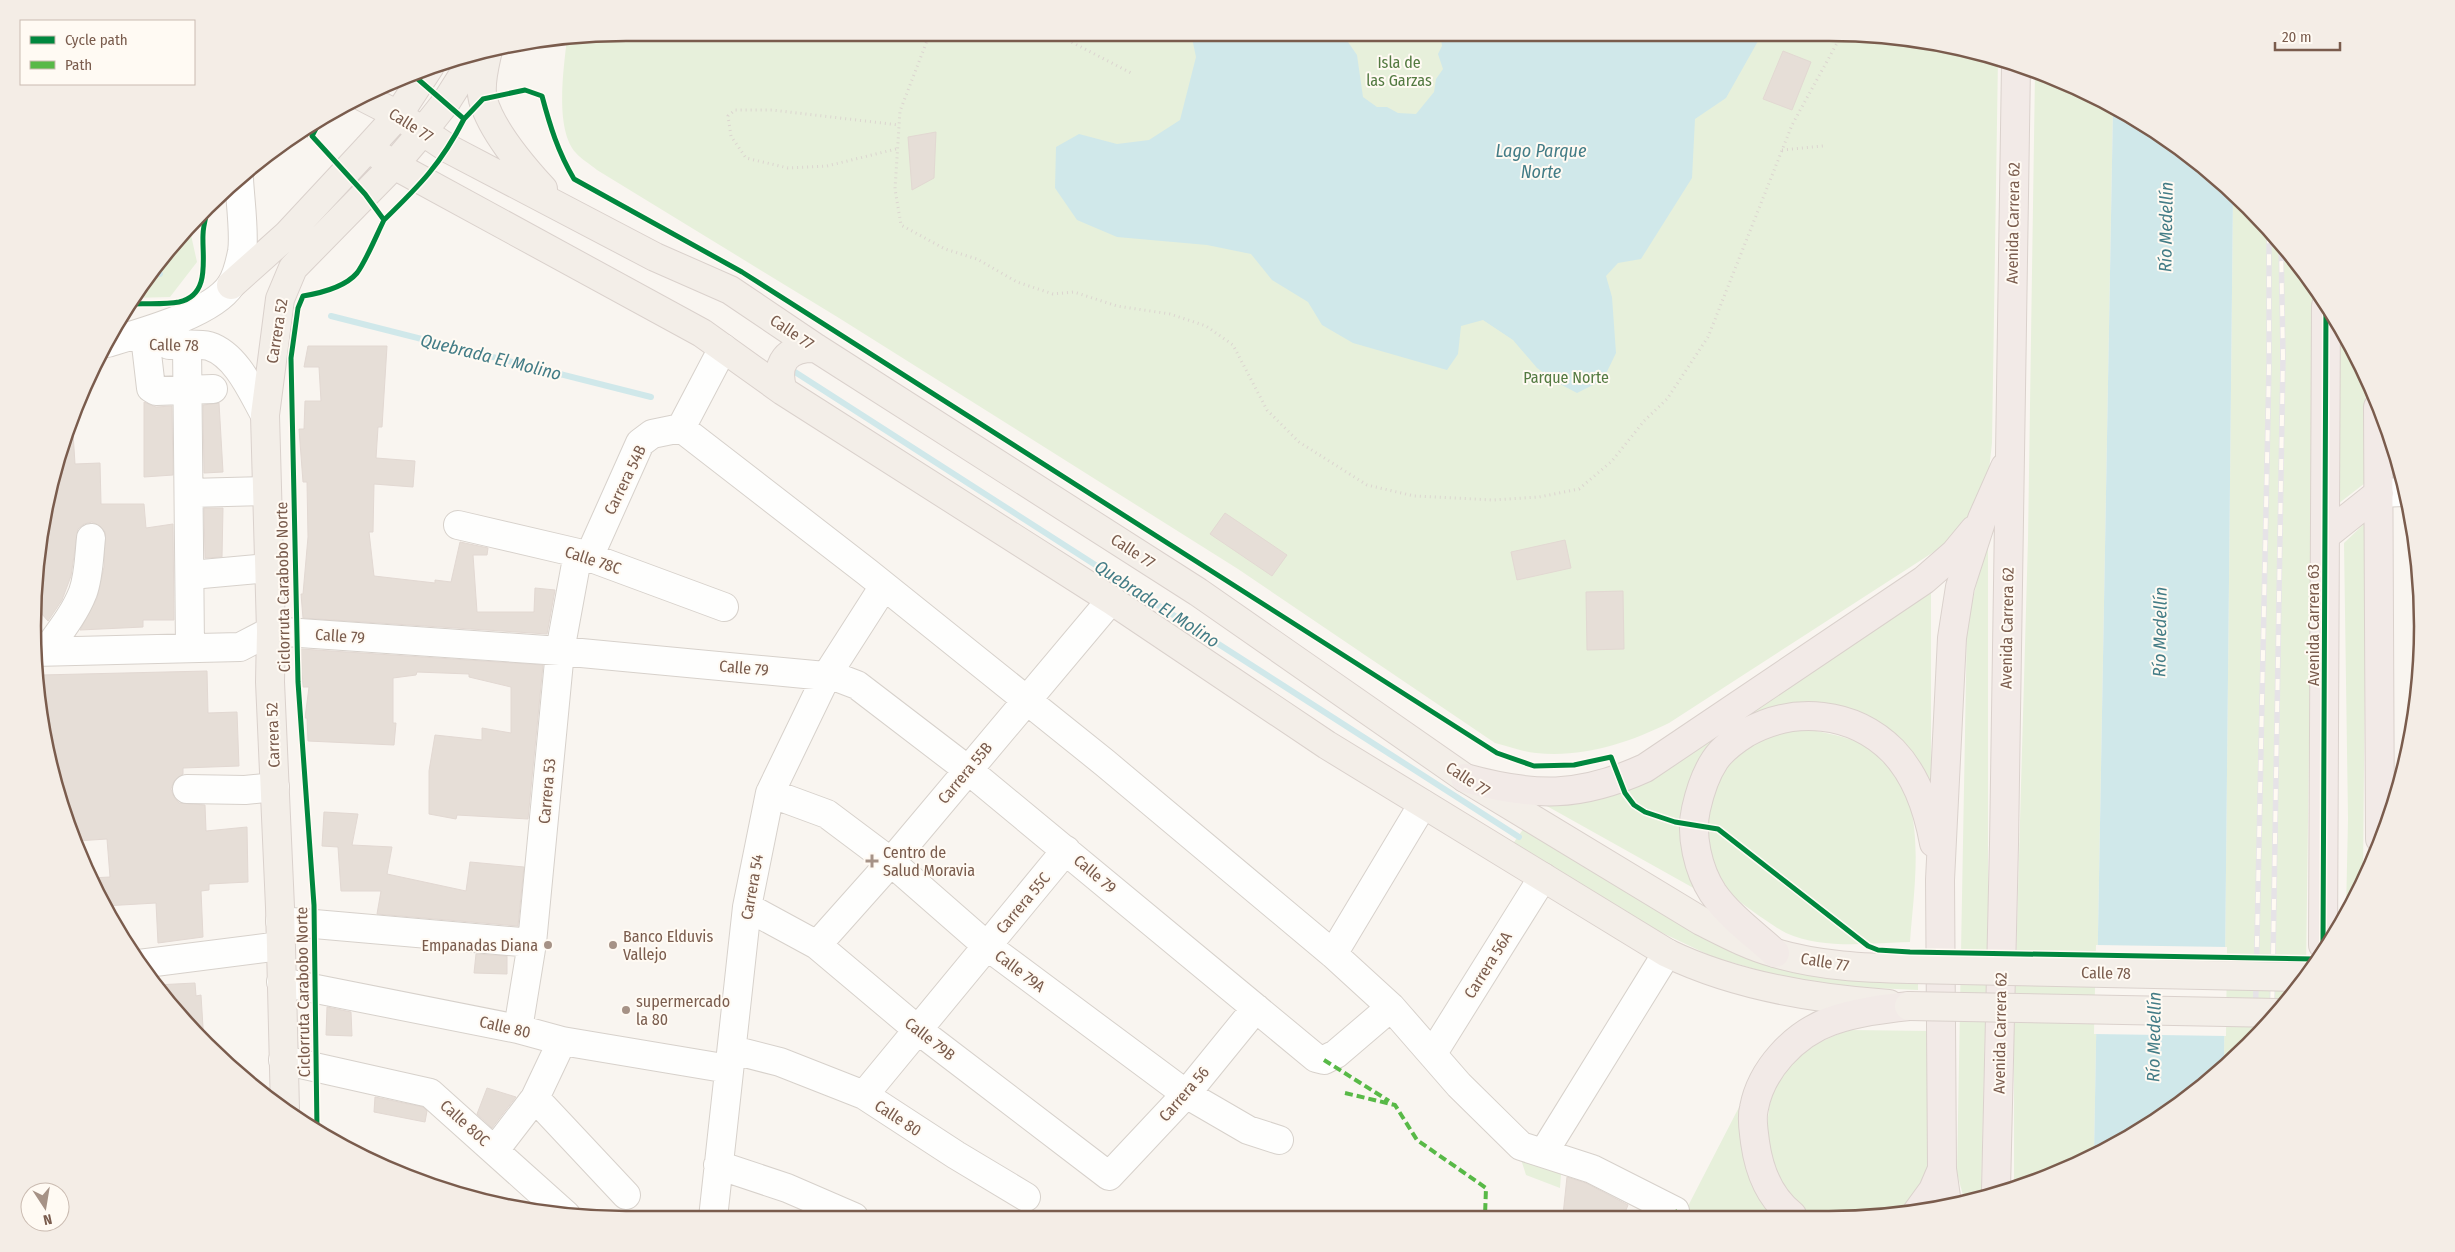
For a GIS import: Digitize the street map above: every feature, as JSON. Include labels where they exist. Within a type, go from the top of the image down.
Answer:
[{"type":"highway","name":"Avenida Carrera 62","points":[[1996,1186],[2004,844],[2016,72]]},
{"type":"highway","name":"Avenida Carrera 63","points":[[2323,938],[2326,319]]},
{"type":"highway","points":[[2381,820],[2391,492],[2383,437]]},
{"type":"highway","points":[[1946,1199],[1942,1168],[1940,880],[1955,612],[1960,587],[1982,519],[2009,456]]},
{"type":"highway","points":[[2326,536],[2391,492]]},
{"type":"highway","points":[[1465,778],[1505,789],[1553,792],[1603,784],[1645,768],[1924,580],[1955,553],[1982,519]]},
{"type":"highway","points":[[1775,953],[1732,915],[1712,892],[1701,865],[1695,841],[1694,819],[1700,788],[1715,759],[1733,740],[1761,725],[1787,716],[1816,714],[1844,721],[1870,733],[1892,750],[1908,770],[1922,799],[1932,831],[1940,880]]},
{"type":"highway","points":[[1788,1211],[1774,1198],[1757,1157],[1753,1110],[1761,1084],[1786,1049],[1803,1036],[1829,1022],[1861,1012],[1909,1006]]},
{"type":"highway","points":[[1923,1203],[1933,1190],[1942,1168]]},
{"type":"main road","points":[[486,58],[483,72],[483,99],[503,140],[520,165],[556,203]]},
{"type":"main road","points":[[394,165],[423,132],[471,62]]},
{"type":"main road","points":[[232,285],[287,235],[368,148],[398,115],[422,78]]},
{"type":"main road","name":"Calle 77","points":[[370,101],[398,115],[449,148],[655,257],[730,290],[816,348],[1198,592],[1465,778],[1701,921],[1775,953],[1836,965],[1910,969]]},
{"type":"main road","points":[[368,148],[394,165],[702,333],[783,391],[1111,600],[1327,745],[1667,953],[1713,973],[1751,983],[1836,999],[1909,1006],[2268,1013]]},
{"type":"main road","name":"Carrera 52","points":[[285,1100],[270,682],[271,632],[265,416],[280,299],[293,268],[394,165]]},
{"type":"main road","points":[[783,391],[779,378],[781,364],[790,354],[802,348],[816,348]]},
{"type":"main road","name":"Calle 78","points":[[1910,969],[2297,976]]},
{"type":"street","points":[[116,341],[165,325],[203,307],[215,300],[232,285],[242,251],[239,187]]},
{"type":"street","name":"Calle 78","points":[[114,344],[207,346],[217,350],[240,371],[265,416]]},
{"type":"street","points":[[146,345],[151,388],[156,391],[201,390]]},
{"type":"street","points":[[187,345],[201,390],[189,493],[190,646]]},
{"type":"street","points":[[723,348],[682,428],[884,586],[1026,702],[1105,763],[1333,954],[1391,1007],[1459,1085],[1521,1146],[1592,1169],[1675,1211]]},
{"type":"street","name":"Carrera 54B","points":[[584,555],[640,443],[652,434],[682,428]]},
{"type":"street","points":[[189,493],[267,491]]},
{"type":"street","name":"Calle 78C","points":[[458,525],[584,555],[724,607]]},
{"type":"street","points":[[42,650],[63,628],[82,593],[87,575],[91,538]]},
{"type":"street","name":"Carrera 53","points":[[518,1029],[532,943],[560,651],[584,555]]},
{"type":"street","points":[[190,576],[269,568]]},
{"type":"street","name":"Carrera 54","points":[[714,1211],[747,908],[770,793],[827,675],[884,586]]},
{"type":"street","name":"Carrera 55B","points":[[817,945],[891,862],[1111,600]]},
{"type":"street","name":"Calle 79","points":[[42,652],[240,646],[271,632],[560,651],[827,675],[857,685],[968,770],[1316,1058],[1324,1060],[1336,1054],[1391,1007]]},
{"type":"street","points":[[187,789],[245,790],[275,787]]},
{"type":"street","name":"Calle 79A","points":[[770,793],[827,814],[891,862],[987,946],[1186,1094],[1248,1130],[1279,1140]]},
{"type":"street","points":[[1333,954],[1423,804]]},
{"type":"street","name":"Carrera 55C","points":[[864,1095],[1066,850]]},
{"type":"street","name":"Carrera 56A","points":[[1433,1053],[1543,877]]},
{"type":"street","name":"Calle 79B","points":[[747,908],[817,945],[918,1030],[1109,1176]]},
{"type":"street","points":[[148,962],[280,934],[532,943]]},
{"type":"street","points":[[1544,1152],[1667,953]]},
{"type":"street","name":"Calle 80","points":[[281,982],[518,1029],[562,1041],[731,1060],[780,1062],[864,1095],[956,1156],[1026,1196]]},
{"type":"street","name":"Carrera 56","points":[[1109,1176],[1186,1094],[1256,1008]]},
{"type":"street","points":[[496,1150],[536,1098],[562,1041]]},
{"type":"street","name":"Calle 80C","points":[[283,1060],[430,1093],[496,1150],[557,1207]]},
{"type":"street","points":[[536,1098],[626,1195]]},
{"type":"street","points":[[718,1165],[787,1188],[838,1211]]},
{"type":"path","points":[[927,41],[900,111],[896,149],[895,189],[901,225],[945,249],[977,259],[1017,282],[1053,294],[1074,292],[1117,306],[1170,314],[1206,326],[1233,345],[1267,410],[1299,442],[1367,485],[1414,496],[1493,500],[1539,497],[1579,489],[1612,460],[1644,421],[1667,398],[1708,337],[1792,125],[1838,41]]},
{"type":"path","points":[[1069,41],[1133,74]]},
{"type":"path","points":[[896,149],[827,166],[788,168],[746,158],[731,136],[728,116],[735,110],[772,110],[899,125]]},
{"type":"path","points":[[312,136],[314,132]]},
{"type":"path","points":[[307,136],[312,136],[319,143]]},
{"type":"path","points":[[1782,150],[1823,146]]},
{"type":"green space","name":"Parque Norte","points":[[626,41],[1829,41],[1905,46],[1943,52],[1980,61],[1998,66],[1992,443],[1989,470],[1968,521],[1946,544],[1669,723],[1621,743],[1571,753],[1531,752],[1495,743],[1238,569],[839,318],[597,170],[576,153],[569,142],[563,114],[563,81],[566,45]]},
{"type":"green space","points":[[2035,79],[2088,102],[2113,116],[2094,1147],[2053,1166],[2014,1181],[2014,1033],[2028,539]]},
{"type":"green space","points":[[2233,204],[2269,240],[2315,301],[2306,964],[2269,1012],[2224,1057]]},
{"type":"green space","points":[[191,235],[197,262],[170,297],[142,298]]},
{"type":"green space","points":[[2340,343],[2366,395],[2365,483],[2338,504]]},
{"type":"green space","points":[[2366,522],[2363,863],[2346,897],[2348,819],[2344,543]]},
{"type":"green space","points":[[1988,538],[1988,904],[1981,1191],[1963,1195],[1957,1173],[1967,622]]},
{"type":"green space","points":[[1931,584],[1931,785],[1906,747],[1849,709],[1815,702],[1786,705],[1708,749],[1697,890],[1545,805],[1585,802],[1610,795]]},
{"type":"green space","points":[[1811,730],[1851,739],[1873,750],[1892,767],[1904,788],[1912,812],[1915,838],[1916,865],[1910,942],[1831,944],[1816,942],[1786,933],[1756,914],[1733,896],[1720,879],[1713,865],[1706,835],[1707,804],[1717,776],[1722,769],[1742,751],[1774,733]]},
{"type":"green space","points":[[1524,828],[1715,943],[1918,979],[1918,990],[1811,985],[1713,957],[1650,927],[1512,845]]},
{"type":"green space","points":[[1849,1030],[1931,1031],[1934,1171],[1921,1198],[1913,1205],[1867,1209],[1802,1211],[1793,1205],[1782,1190],[1774,1172],[1769,1152],[1767,1131],[1773,1092],[1787,1067],[1811,1047]]},
{"type":"green space","points":[[1752,1082],[1777,1211],[1648,1211],[1654,1192],[1687,1208]]},
{"type":"green space","points":[[1519,1153],[1562,1161],[1560,1188],[1526,1175]]},
{"type":"water","name":"Lago Parque Norte","points":[[1193,41],[1348,41],[1357,55],[1363,97],[1377,107],[1387,107],[1398,113],[1416,114],[1434,92],[1436,79],[1443,69],[1438,54],[1442,46],[1441,41],[1758,41],[1726,98],[1695,119],[1692,178],[1641,259],[1618,263],[1606,276],[1612,297],[1616,353],[1603,380],[1577,393],[1558,383],[1537,368],[1513,340],[1483,320],[1461,326],[1458,354],[1447,370],[1353,343],[1322,325],[1308,302],[1272,280],[1251,254],[1207,245],[1117,237],[1077,220],[1055,188],[1056,147],[1079,134],[1117,144],[1149,140],[1180,120],[1196,57]]},
{"type":"water","name":"Río Medellín","points":[[2113,116],[2154,140],[2185,162],[2215,186],[2233,204],[2224,1057],[2185,1090],[2154,1112],[2094,1147]]},
{"type":"pier","points":[[2096,945],[2227,947],[2226,1036],[2094,1034]]},
{"type":"building","points":[[1783,51],[1811,62],[1792,110],[1763,99]]},
{"type":"building","points":[[936,132],[934,178],[912,190],[908,137]]},
{"type":"building","points":[[308,346],[387,346],[382,427],[378,427],[376,458],[415,461],[413,487],[374,484],[373,532],[369,532],[374,576],[435,583],[435,580],[451,582],[460,542],[488,548],[487,555],[473,555],[477,612],[534,612],[535,588],[555,590],[547,634],[303,618],[301,594],[303,594],[308,537],[307,482],[303,482],[299,429],[304,429],[305,401],[321,401],[319,367],[304,367]]},
{"type":"building","points":[[144,402],[156,407],[172,406],[173,475],[144,477]]},
{"type":"building","points":[[219,403],[223,472],[204,473],[203,405]]},
{"type":"building","points":[[73,435],[75,464],[100,463],[101,504],[144,504],[146,528],[173,524],[174,620],[143,620],[143,627],[80,630],[97,598],[104,567],[105,532],[100,526],[92,522],[84,524],[78,529],[71,576],[62,600],[48,621],[42,614],[46,550],[52,512]]},
{"type":"building","points":[[204,508],[223,508],[222,557],[205,558]]},
{"type":"building","points":[[1225,513],[1287,555],[1272,576],[1210,534]]},
{"type":"building","points":[[1565,540],[1571,568],[1517,580],[1511,552]]},
{"type":"building","points":[[1623,591],[1624,649],[1587,650],[1586,592]]},
{"type":"building","points":[[301,649],[543,665],[528,819],[457,815],[456,819],[429,814],[429,771],[435,735],[482,740],[482,728],[511,733],[511,687],[469,677],[469,674],[417,672],[416,675],[393,678],[393,723],[396,723],[394,745],[308,741],[307,718],[305,718],[309,687],[303,687]]},
{"type":"building","points":[[207,671],[208,713],[237,712],[239,766],[183,768],[183,774],[174,781],[171,789],[179,803],[205,805],[206,831],[247,827],[248,882],[209,884],[209,890],[201,891],[203,937],[158,943],[156,903],[113,905],[99,878],[110,877],[107,839],[82,841],[72,814],[52,740],[44,675]]},
{"type":"building","points":[[324,812],[358,814],[352,845],[392,847],[387,874],[466,891],[470,862],[524,867],[518,926],[377,914],[381,891],[341,891],[338,847],[322,846]]},
{"type":"building","points":[[476,954],[507,956],[507,974],[474,973]]},
{"type":"building","points":[[195,983],[196,996],[201,995],[203,1029],[186,1012],[164,985]]},
{"type":"building","points":[[327,1007],[351,1012],[352,1036],[326,1035]]},
{"type":"building","points":[[487,1088],[516,1097],[492,1128],[477,1114]]},
{"type":"building","points":[[375,1097],[423,1107],[427,1111],[425,1122],[374,1112]]},
{"type":"building","points":[[1567,1177],[1586,1183],[1628,1205],[1626,1211],[1563,1211]]},
{"type":"waterway","name":"Quebrada El Molino","points":[[331,316],[651,397]]},
{"type":"waterway","name":"Quebrada El Molino","points":[[795,372],[1519,837]]},
{"type":"railway","points":[[2255,1026],[2269,367],[2269,240]]},
{"type":"railway","points":[[2272,1008],[2283,356],[2281,255]]},
{"type":"marked path","points":[[1324,1060],[1389,1101]]},
{"type":"marked path","points":[[1345,1093],[1395,1105],[1417,1140],[1486,1188],[1485,1211]]},
{"type":"cycle path","points":[[418,80],[464,119],[483,99],[525,90],[542,96],[555,139],[574,179],[742,272],[1497,753],[1534,766],[1574,765],[1611,757],[1625,793],[1634,805],[1645,812],[1675,822],[1718,829],[1868,946],[1878,950],[1910,952],[2309,959]]},
{"type":"cycle path","points":[[384,220],[438,162],[464,119]]},
{"type":"cycle path","name":"Ciclorruta Carabobo Norte","points":[[314,132],[312,136],[365,194],[384,220],[364,262],[352,278],[332,289],[303,296],[298,308],[291,358],[298,682],[314,905],[317,1122]]},
{"type":"cycle path","points":[[138,304],[179,302],[189,298],[196,292],[203,274],[203,232],[205,221]]},
{"type":"cycle path","points":[[2323,938],[2326,319]]},
{"type":"place","name":"Centro de Salud Moravia","points":[[872,861]]},
{"type":"place","name":"Empanadas Diana","points":[[548,945]]},
{"type":"place","name":"Banco Elduvis Vallejo","points":[[613,945]]},
{"type":"place","name":"supermercado la 80","points":[[626,1010]]},
{"type":"park label","name":"Isla de las Garzas","points":[[1399,71]]}]
